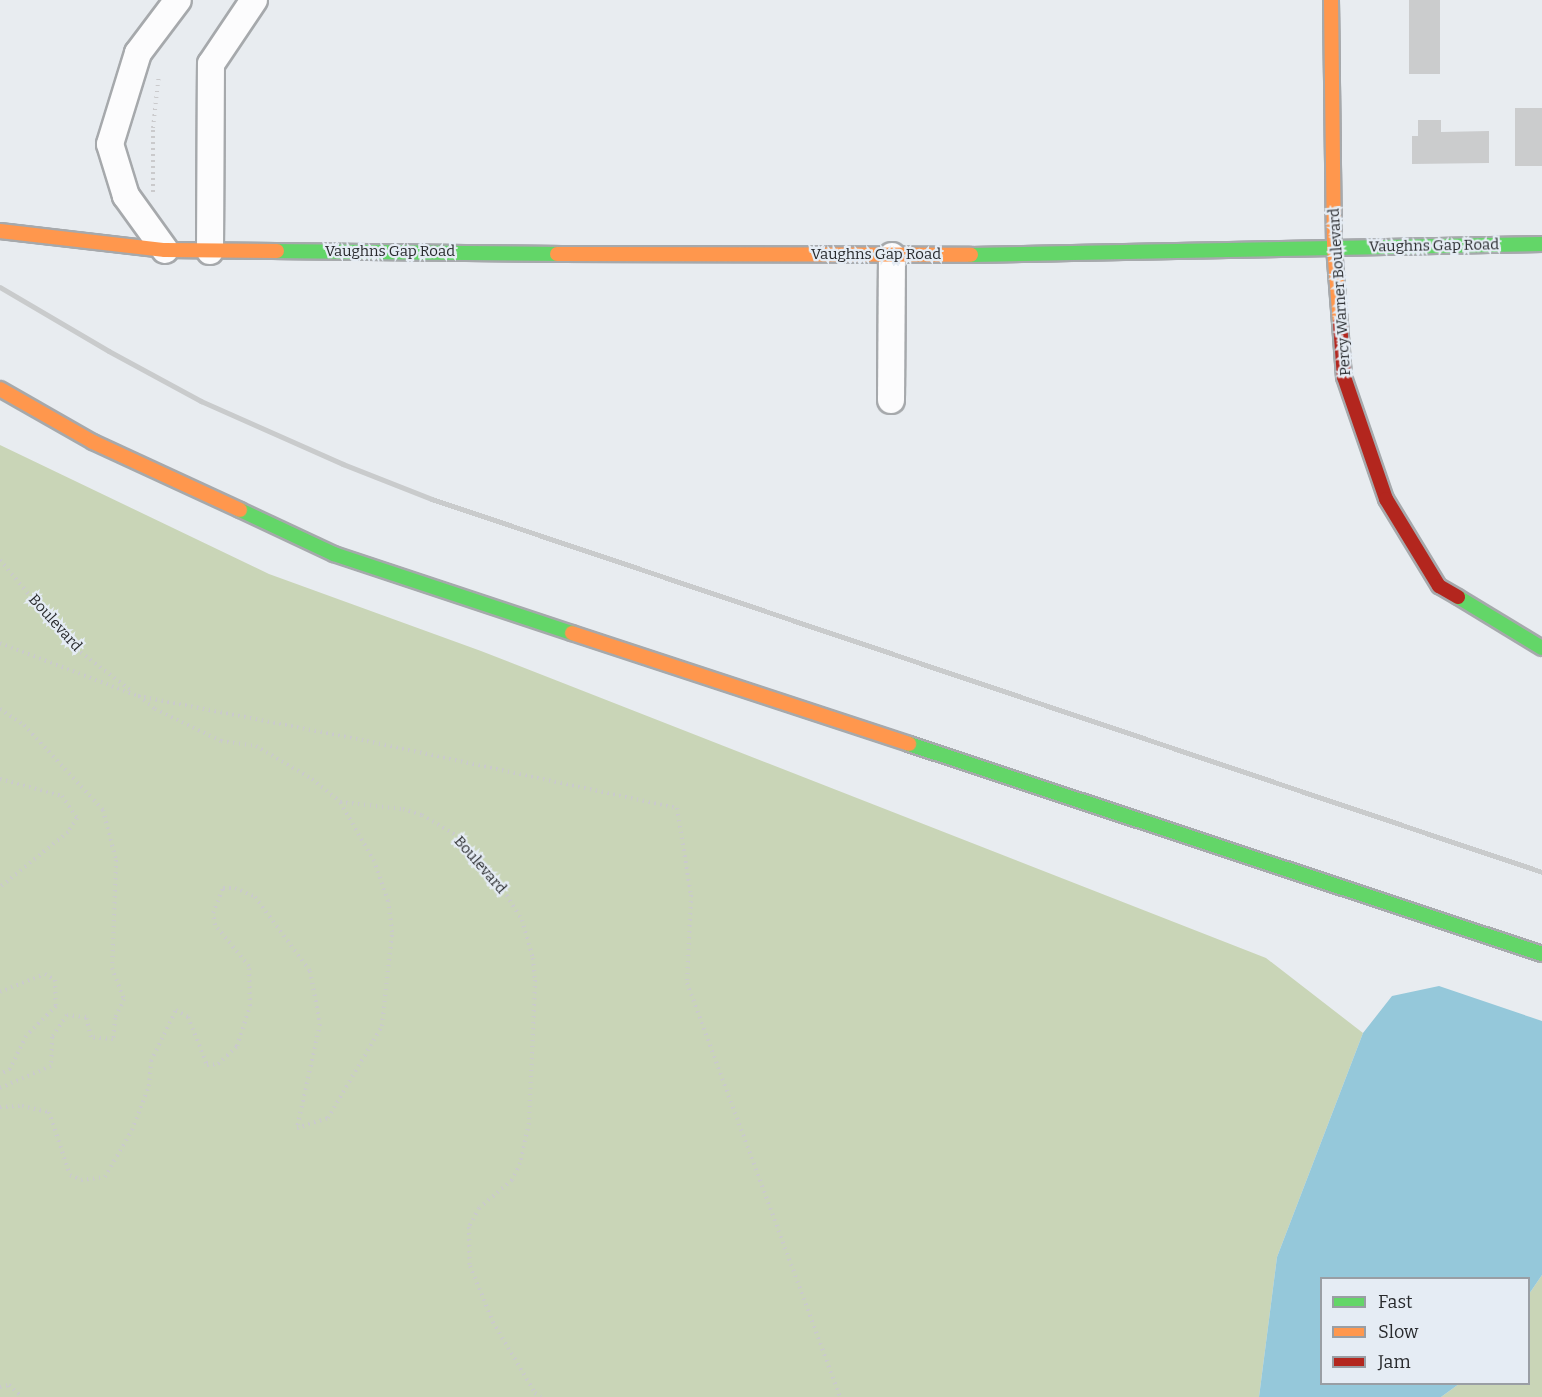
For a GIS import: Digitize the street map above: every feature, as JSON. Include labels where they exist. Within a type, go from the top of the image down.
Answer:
[{"type":"street","points":[[165,250],[126,196],[110,144],[138,53],[178,0]]},
{"type":"street","points":[[210,251],[211,64],[254,0]]},
{"type":"street","name":"Percy Warner Boulevard","points":[[1331,0],[1334,247],[1344,377],[1386,499],[1439,586],[1542,648]]},
{"type":"street","name":"Vaughns Gap Road","points":[[0,231],[165,250],[210,251],[892,256],[1542,244]]},
{"type":"street","points":[[891,400],[892,256]]},
{"type":"street","points":[[0,389],[93,442],[334,554],[1542,954]]},
{"type":"path","points":[[153,200],[153,128],[159,72]]},
{"type":"path","name":"Boulevard","points":[[0,560],[71,645],[155,709],[220,741],[256,746],[312,778],[340,802],[403,809],[422,815],[459,837],[500,885],[522,920],[533,958],[535,980],[529,1123],[520,1163],[512,1180],[479,1208],[469,1227],[470,1266],[492,1322],[535,1393],[541,1397]]},
{"type":"path","points":[[0,643],[138,696],[368,741],[677,808],[691,895],[687,983],[840,1397]]},
{"type":"path","points":[[0,709],[24,724],[103,810],[116,860],[112,968],[124,999],[115,1018],[113,1039],[91,1037],[86,1017],[67,1015],[52,1037],[51,1066],[0,1088]]},
{"type":"path","points":[[0,779],[62,796],[77,818],[68,832],[0,887]]},
{"type":"path","points":[[0,1107],[22,1106],[49,1112],[70,1175],[81,1180],[105,1177],[132,1130],[149,1086],[152,1061],[176,1010],[188,1017],[207,1065],[218,1064],[237,1046],[250,1006],[249,966],[215,925],[213,913],[224,888],[235,888],[255,897],[310,971],[320,1024],[297,1128],[328,1119],[382,1026],[392,932],[388,901],[374,861],[340,802]]},
{"type":"path","points":[[0,992],[45,974],[55,980],[56,1006],[26,1036],[10,1069],[0,1074]]},
{"type":"path","points":[[0,1387],[9,1385],[22,1397]]},
{"type":"green space","points":[[0,445],[269,574],[481,651],[1266,958],[1363,1033],[1277,1257],[1259,1397],[0,1397]]},
{"type":"green space","points":[[1542,1275],[1542,1397],[1441,1397],[1458,1385],[1530,1385],[1530,1293]]},
{"type":"water","points":[[1439,986],[1542,1021],[1542,1275],[1530,1293],[1530,1277],[1320,1277],[1320,1385],[1458,1385],[1441,1397],[1259,1397],[1277,1257],[1363,1033],[1392,996]]},
{"type":"building","points":[[1409,0],[1440,0],[1440,74],[1409,74]]},
{"type":"building","points":[[1515,108],[1542,108],[1542,166],[1515,166]]},
{"type":"building","points":[[1418,120],[1441,120],[1441,132],[1489,131],[1489,163],[1412,164],[1412,136],[1418,136]]},
{"type":"railway","points":[[0,287],[109,351],[201,401],[343,464],[432,499],[1542,872]]},
{"type":"traffic: fast","points":[[971,255],[1542,244]]},
{"type":"traffic: fast","points":[[277,251],[557,254]]},
{"type":"traffic: fast","points":[[240,510],[334,554],[572,633]]},
{"type":"traffic: fast","points":[[1458,597],[1542,648]]},
{"type":"traffic: fast","points":[[909,744],[1542,954]]},
{"type":"traffic: slow","points":[[1331,0],[1334,247],[1340,323]]},
{"type":"traffic: slow","points":[[0,231],[165,250],[277,251]]},
{"type":"traffic: slow","points":[[557,254],[971,255]]},
{"type":"traffic: slow","points":[[0,389],[93,442],[240,510]]},
{"type":"traffic: slow","points":[[572,633],[909,744]]},
{"type":"traffic: jam","points":[[1340,323],[1344,377],[1386,499],[1439,586],[1458,597]]}]
